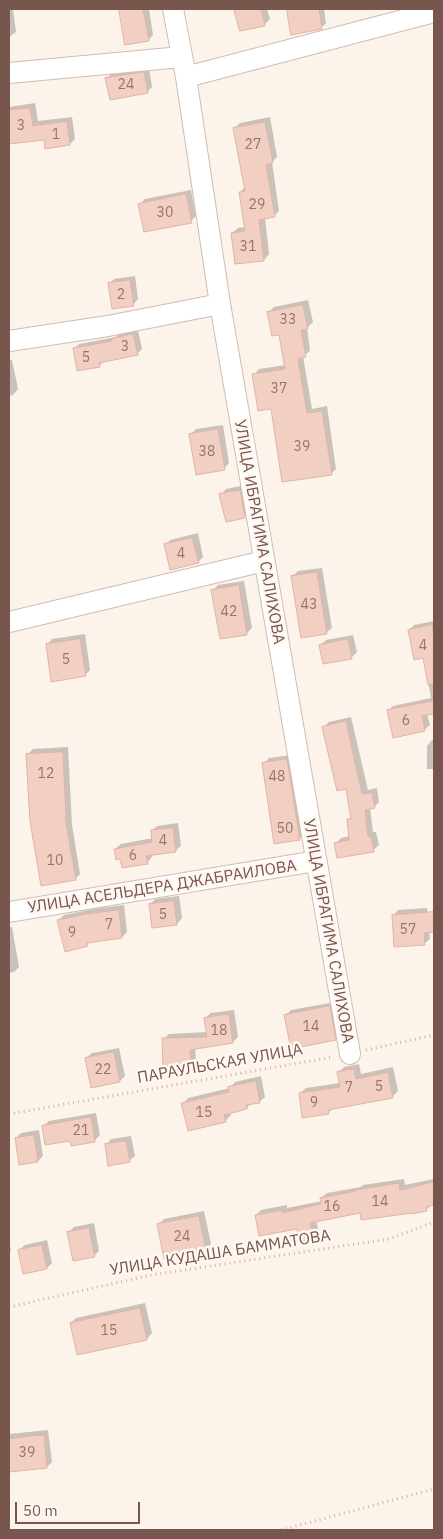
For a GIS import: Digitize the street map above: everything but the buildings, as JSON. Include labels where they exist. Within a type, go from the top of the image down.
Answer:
[{"type":"street","name":"УЛИЦА ИБРАГИМА САЛИХОВА","points":[[173,9],[186,78],[220,304],[350,1054]]},
{"type":"street","points":[[186,78],[434,12]]},
{"type":"street","points":[[9,74],[181,56]]},
{"type":"street","points":[[9,341],[108,326],[220,304]]},
{"type":"street","points":[[9,622],[264,561]]},
{"type":"street","name":"УЛИЦА АСЕЛЬДЕРА ДЖАБРАИЛОВА","points":[[9,912],[316,861]]},
{"type":"path","name":"ПАРАУЛЬСКАЯ УЛИЦА","points":[[9,1114],[350,1054],[434,1036]]},
{"type":"path","name":"УЛИЦА КУДАША БАММАТОВА","points":[[9,1307],[151,1275],[389,1239],[434,1222]]},
{"type":"path","points":[[281,1530],[434,1489]]}]
